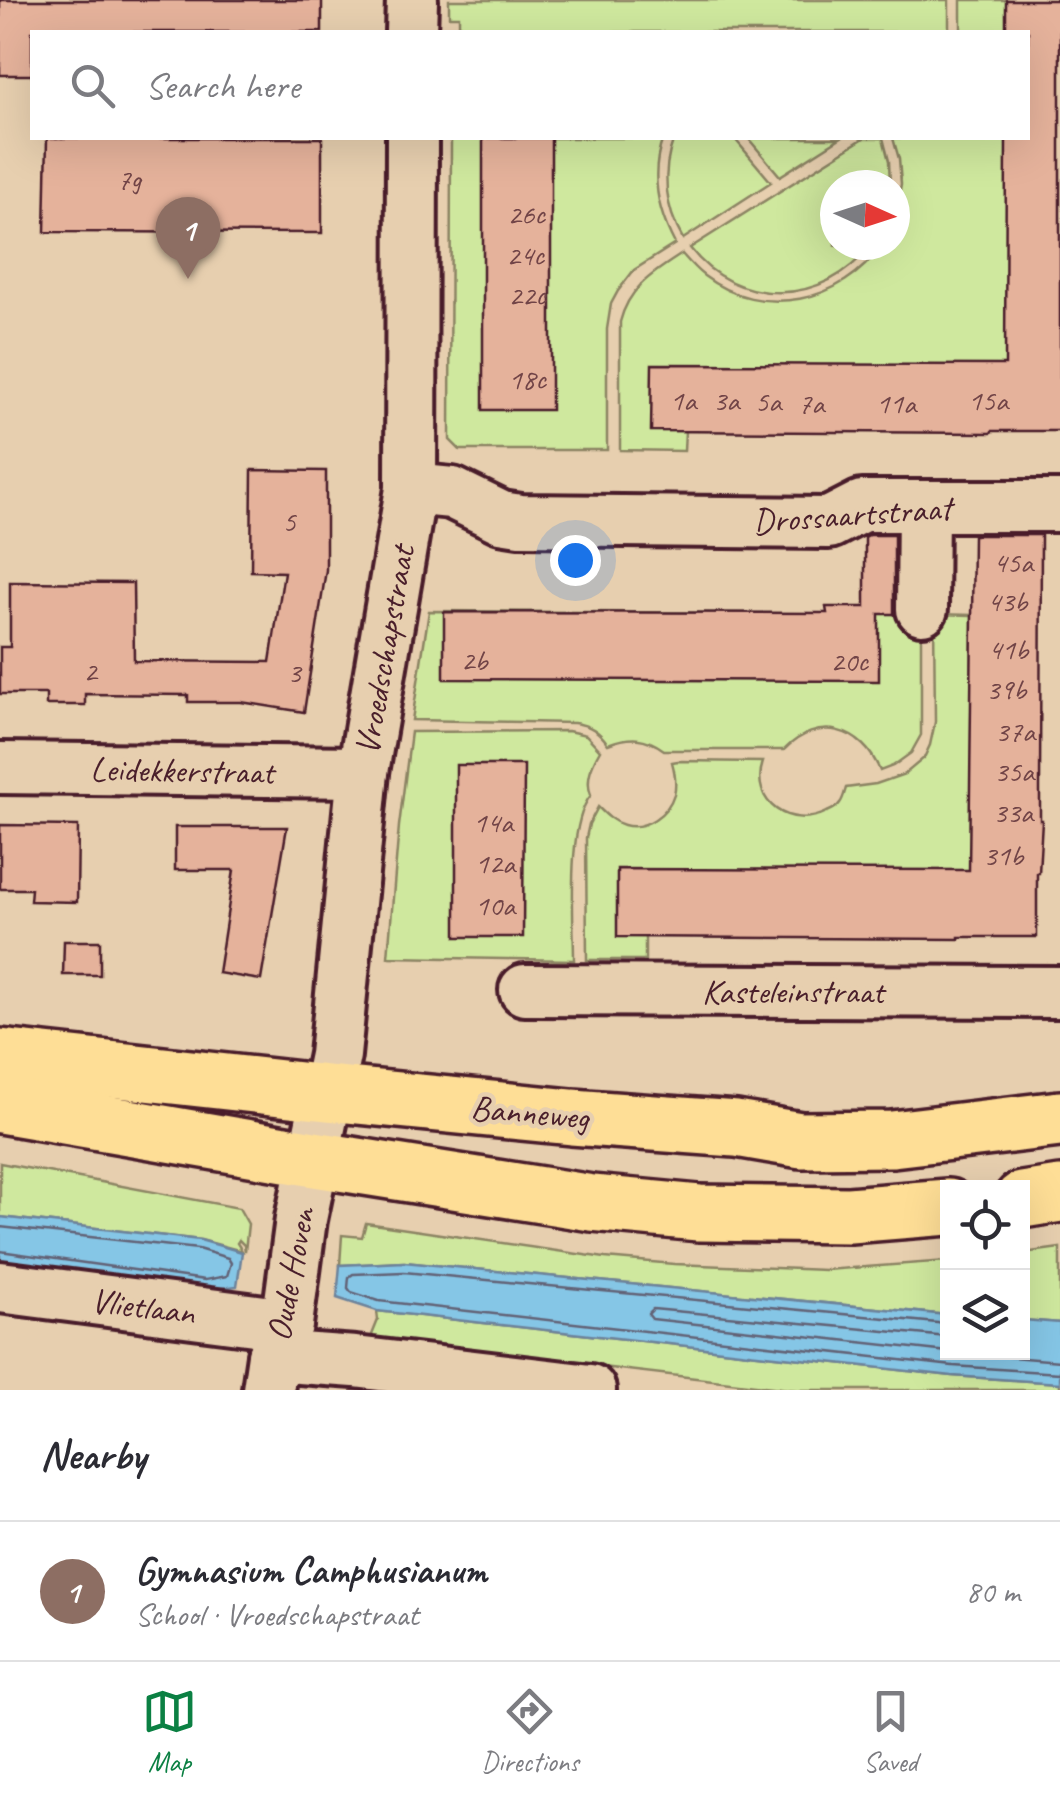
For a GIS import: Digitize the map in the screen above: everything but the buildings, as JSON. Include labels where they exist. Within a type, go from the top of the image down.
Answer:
[{"type":"main road","name":"Banneweg","points":[[0,1056],[327,1093],[736,1130],[801,1140],[892,1138],[1060,1119]]},
{"type":"main road","points":[[0,1105],[592,1203],[699,1214],[850,1215],[940,1208]]},
{"type":"main road","points":[[1030,1199],[1060,1194]]},
{"type":"street","points":[[411,30],[412,0]]},
{"type":"street","name":"Vroedschapstraat","points":[[314,1159],[339,1027],[363,772],[411,489],[412,140]]},
{"type":"street","name":"Drossaartstraat","points":[[411,489],[452,492],[501,517],[520,520],[829,523],[862,506],[1060,506]]},
{"type":"street","points":[[922,609],[923,507]]},
{"type":"street","name":"Leidekkerstraat","points":[[0,768],[363,772]]},
{"type":"street","name":"Kasteleinstraat","points":[[525,990],[1060,992]]},
{"type":"street","name":"Oude Hoven","points":[[276,1356],[314,1159]]},
{"type":"street","name":"Vlietlaan","points":[[0,1287],[276,1356],[590,1390]]},
{"type":"green space","points":[[449,0],[949,0],[949,30],[459,30],[459,16],[449,16]]},
{"type":"green space","points":[[961,0],[1011,0],[1011,30],[961,30]]},
{"type":"green space","points":[[451,140],[662,140],[657,192],[675,244],[634,270],[611,304],[607,329],[607,450],[460,450],[450,440]]},
{"type":"green space","points":[[673,140],[736,140],[771,182],[683,239],[672,215],[667,190]]},
{"type":"green space","points":[[750,140],[837,140],[780,176]]},
{"type":"green space","points":[[861,140],[884,140],[889,170],[820,170],[820,260],[857,260],[852,265],[830,280],[806,289],[780,292],[755,290],[731,282],[709,268],[690,248]]},
{"type":"green space","points":[[894,140],[1010,140],[1009,368],[688,368],[684,451],[620,450],[620,322],[636,290],[682,254],[695,269],[727,290],[775,301],[823,292],[869,260],[910,260],[910,170],[900,170]]},
{"type":"green space","points":[[429,611],[921,614],[921,735],[911,753],[880,771],[862,744],[838,731],[811,732],[784,750],[664,750],[637,739],[608,744],[594,729],[574,723],[412,720]]},
{"type":"green space","points":[[934,614],[972,615],[970,871],[645,937],[645,960],[587,960],[586,838],[598,807],[624,825],[640,826],[655,819],[674,794],[672,762],[678,761],[763,762],[760,777],[768,801],[787,815],[800,818],[834,809],[846,788],[876,784],[905,774],[924,758],[935,722]]},
{"type":"green space","points":[[568,731],[586,735],[600,750],[590,772],[591,795],[583,809],[575,850],[574,960],[388,957],[411,732]]},
{"type":"green space","points":[[0,1163],[239,1208],[248,1224],[245,1251],[239,1240],[242,1251],[201,1240],[0,1217]]},
{"type":"green space","points":[[366,1223],[605,1258],[674,1264],[825,1270],[940,1262],[940,1314],[404,1262],[340,1265],[342,1235],[362,1237]]},
{"type":"green space","points":[[1060,1248],[1060,1323],[1030,1321],[1030,1252]]},
{"type":"green space","points":[[377,1311],[952,1376],[1060,1383],[1060,1390],[798,1390],[370,1340],[378,1320]]},
{"type":"water","points":[[0,1217],[200,1240],[242,1252],[237,1286],[206,1290],[0,1260]]},
{"type":"water","points":[[404,1262],[940,1314],[940,1360],[1030,1360],[1030,1321],[1060,1323],[1060,1383],[952,1376],[377,1311],[337,1298],[340,1265]]},
{"type":"place","name":"Gymnasium Camphusianum","points":[[188,279]]}]
